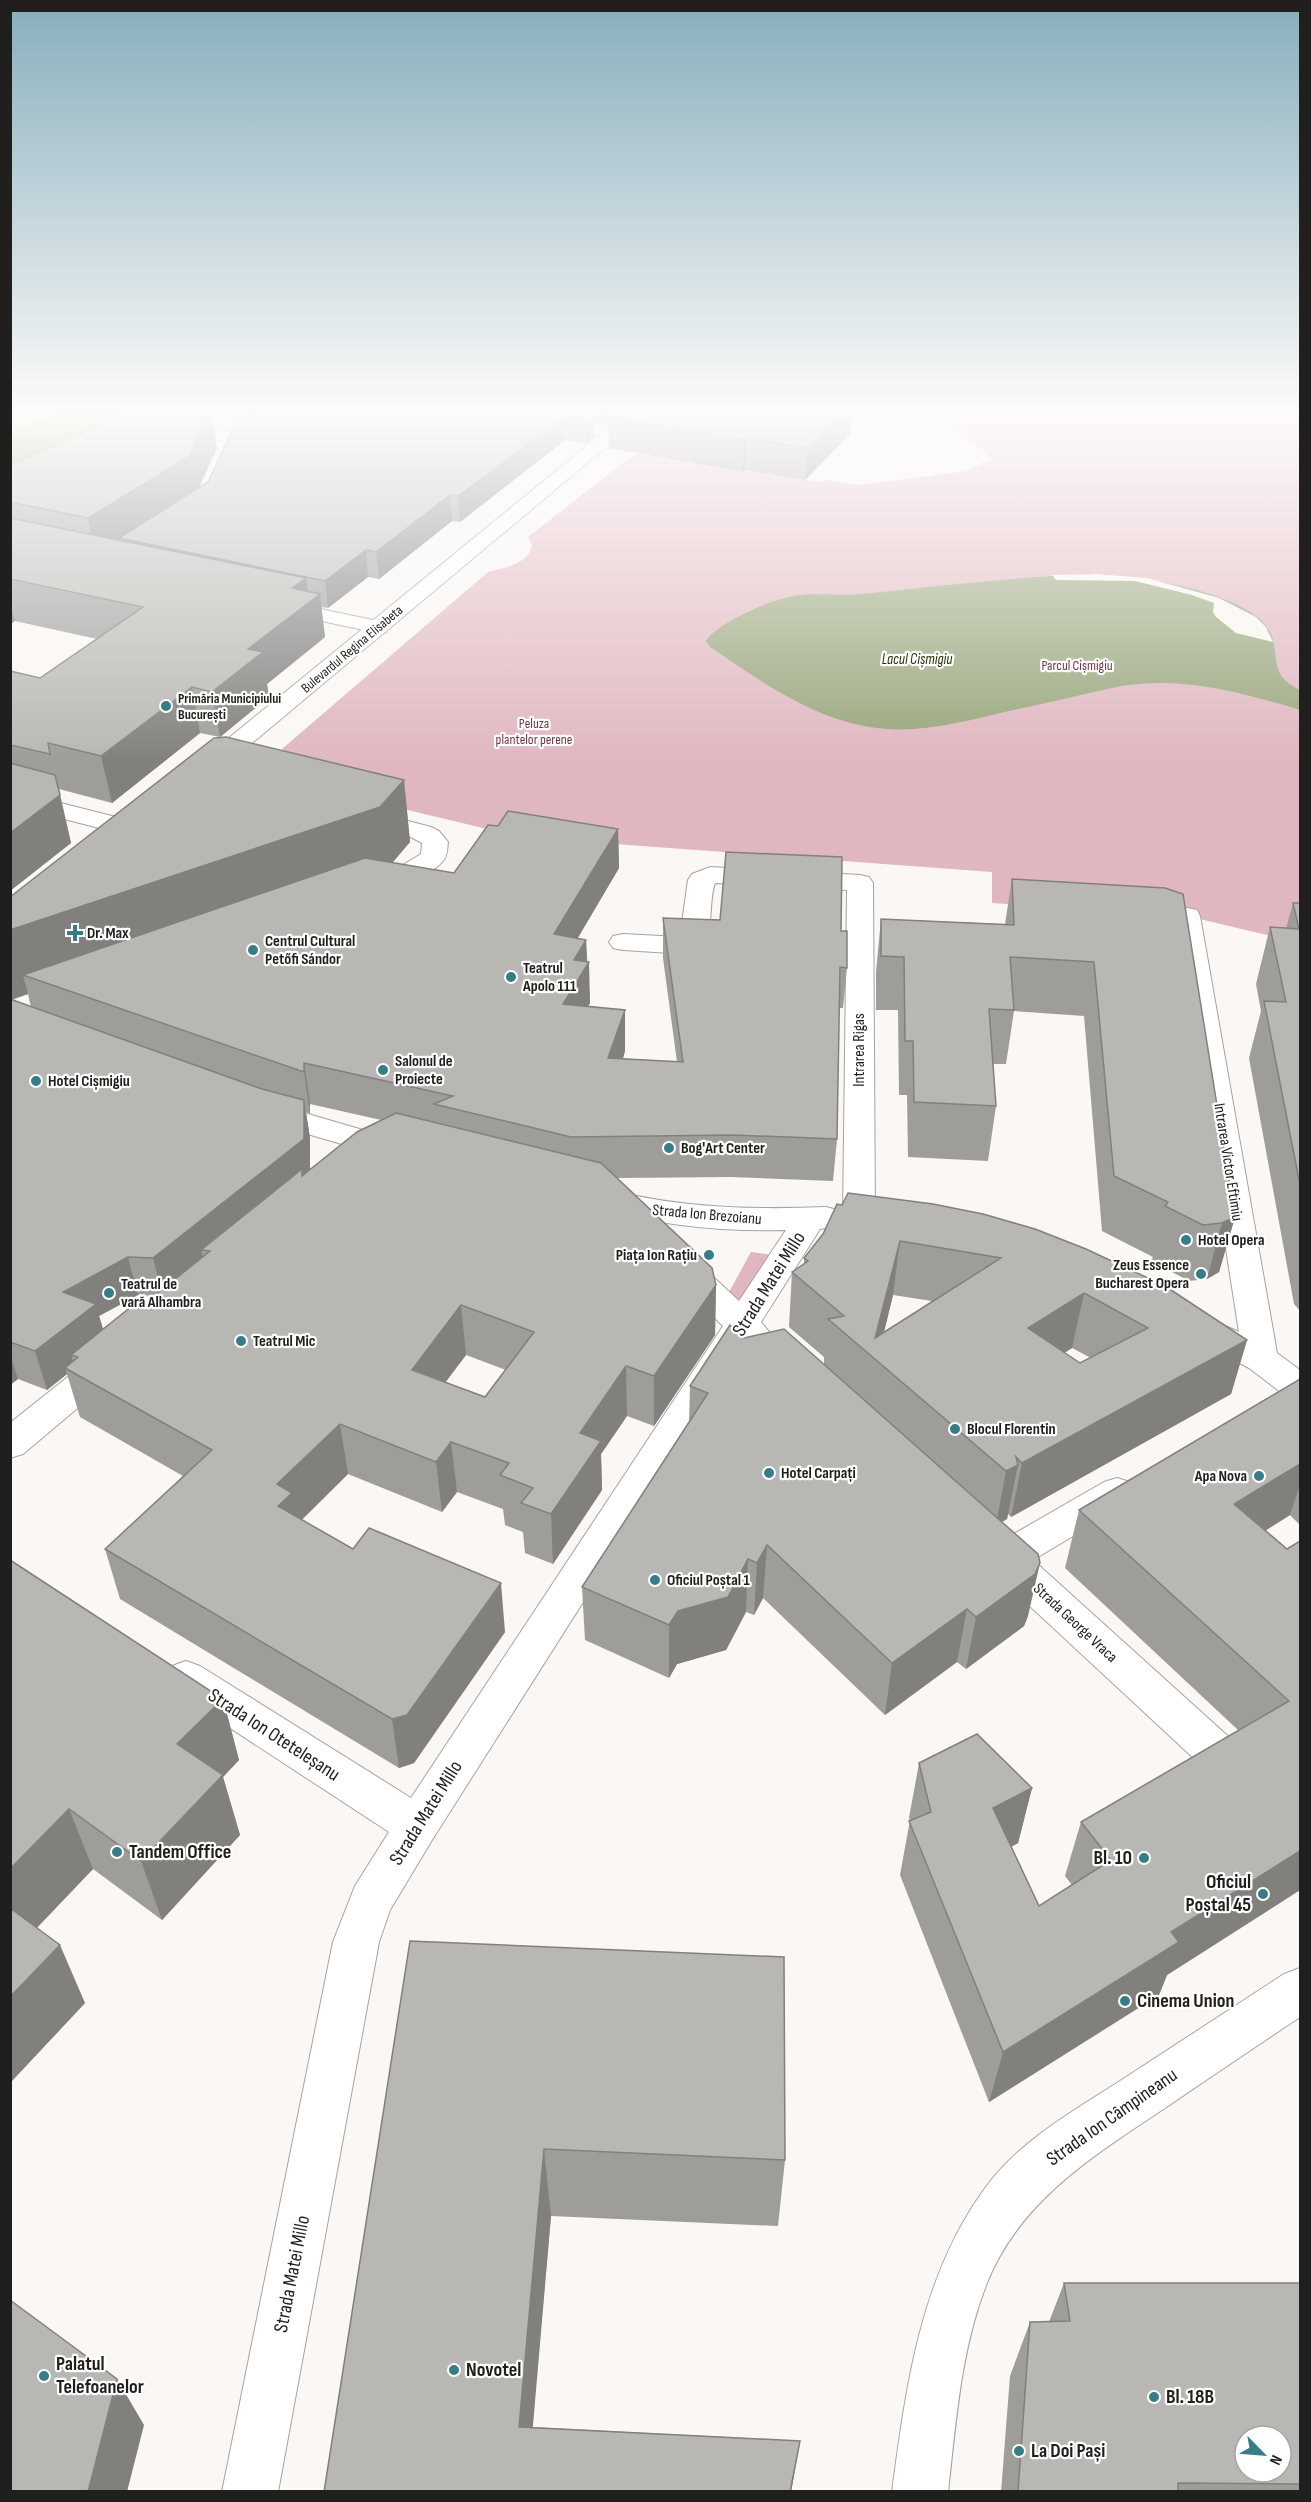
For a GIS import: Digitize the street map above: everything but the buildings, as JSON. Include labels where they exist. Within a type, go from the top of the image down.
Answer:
[{"type":"street","name":"Bulevardul Regina Elisabeta","points":[[230,784],[193,780],[496,530]]},
{"type":"street","points":[[252,601],[378,627]]},
{"type":"street","points":[[10,797],[133,829]]},
{"type":"street","points":[[343,812],[421,831],[431,836],[435,842],[433,857],[423,865],[354,892]]},
{"type":"street","name":"Intrarea Rigas","points":[[623,942],[687,946],[693,942],[701,880],[710,875],[860,883],[875,1219]]},
{"type":"street","name":"Intrarea Victor Eftimiu","points":[[1188,916],[1284,1380]]},
{"type":"street","points":[[236,1101],[374,1145],[420,1155]]},
{"type":"street","points":[[346,1167],[374,1145]]},
{"type":"street","name":"Strada Ion Brezoianu","points":[[576,1192],[667,1213],[704,1218],[774,1221],[875,1219]]},
{"type":"street","points":[[615,1202],[787,1364]]},
{"type":"street","name":"Strada Matei Millo","points":[[250,2492],[356,1942],[371,1901],[417,1826],[810,1219]]},
{"type":"street","points":[[1178,1316],[1284,1380]]},
{"type":"street","points":[[10,1444],[129,1347]]},
{"type":"street","name":"Strada George Vraca","points":[[1146,1475],[991,1546],[1216,1752]]},
{"type":"street","name":"Strada Ion Oteteleșanu","points":[[159,1661],[417,1826]]},
{"type":"street","name":"Strada Ion Câmpineanu","points":[[920,2492],[931,2402],[945,2336],[957,2294],[978,2243],[1002,2206],[1068,2144],[1300,1989]]},
{"type":"green space","name":"Parcul Cișmigiu","points":[[537,530],[1300,530],[1300,943],[1187,916],[992,903],[992,872],[520,837],[299,784],[300,761],[282,749],[488,572],[515,564],[526,557],[532,545],[528,537]]},
{"type":"green space","points":[[751,1252],[786,1257],[743,1325],[722,1305]]},
{"type":"water","name":"Lacul Cișmigiu","points":[[1098,574],[1139,578],[1192,589],[1218,597],[1259,618],[1270,632],[1279,671],[1283,678],[1300,690],[1300,710],[1256,697],[1190,684],[1144,683],[937,726],[919,729],[882,729],[843,721],[803,705],[746,671],[710,647],[706,641],[720,628],[743,614],[789,597],[862,594],[1009,579]]},
{"type":"pier","points":[[1098,574],[1147,578],[1219,598],[1256,617],[1266,627],[1273,642],[1236,633],[1216,617],[1213,612],[1214,603],[1192,595],[1135,581],[1056,580],[1052,575]]},
{"type":"place","name":"Primăria Municipiului București","points":[[166,706]]},
{"type":"place","name":"Dr. Max","points":[[75,933]]},
{"type":"place","name":"Centrul Cultural Petőfi Sándor","points":[[253,950]]},
{"type":"place","name":"Teatrul Apolo 111","points":[[511,977]]},
{"type":"place","name":"Salonul de Proiecte","points":[[383,1070]]},
{"type":"place","name":"Hotel Cișmigiu","points":[[36,1081]]},
{"type":"place","name":"Bog'Art Center","points":[[669,1148]]},
{"type":"place","name":"Hotel Opera","points":[[1186,1240]]},
{"type":"place","name":"Piața Ion Rațiu","points":[[709,1255]]},
{"type":"place","name":"Zeus Essence Bucharest Opera","points":[[1201,1274]]},
{"type":"place","name":"Teatrul de vară Alhambra","points":[[109,1293]]},
{"type":"place","name":"Teatrul Mic","points":[[241,1341]]},
{"type":"place","name":"Blocul Florentin","points":[[955,1429]]},
{"type":"place","name":"Hotel Carpați","points":[[769,1473]]},
{"type":"place","name":"Apa Nova","points":[[1259,1476]]},
{"type":"place","name":"Oficiul Poștal 1","points":[[655,1580]]},
{"type":"place","name":"Tandem Office","points":[[117,1852]]},
{"type":"place","name":"Bl. 10","points":[[1144,1858]]},
{"type":"place","name":"Oficiul Poștal 45","points":[[1263,1894]]},
{"type":"place","name":"Cinema Union","points":[[1125,2001]]},
{"type":"place","name":"Novotel","points":[[454,2370]]},
{"type":"place","name":"Palatul Telefoanelor","points":[[44,2376]]},
{"type":"place","name":"Bl. 18B","points":[[1154,2397]]},
{"type":"place","name":"La Doi Pași","points":[[1019,2451]]},
{"type":"park label","name":"Peluza plantelor perene","points":[[534,732]]}]
